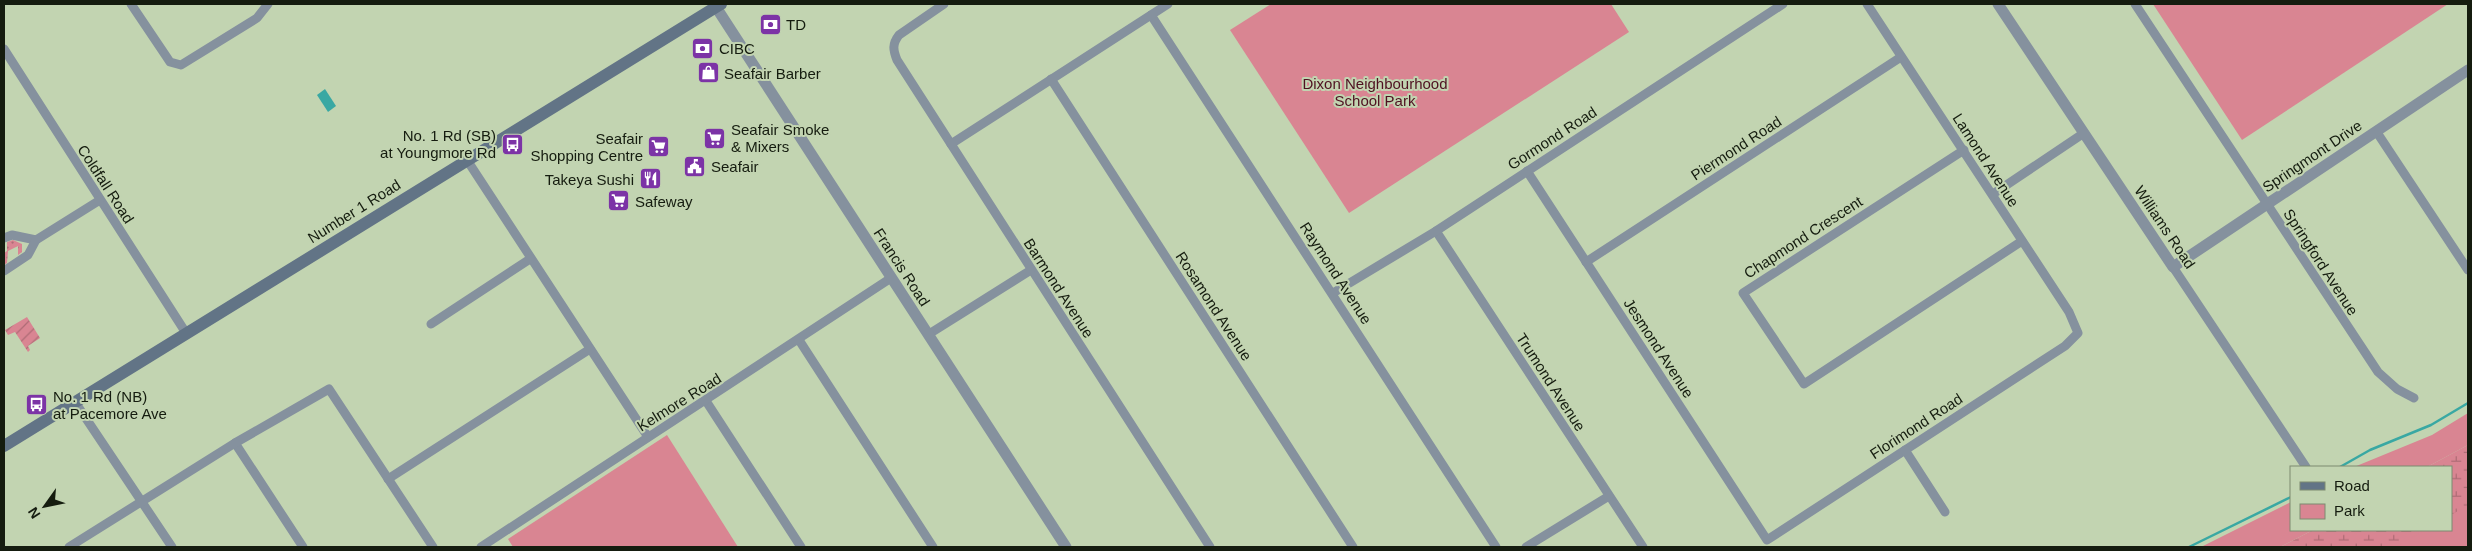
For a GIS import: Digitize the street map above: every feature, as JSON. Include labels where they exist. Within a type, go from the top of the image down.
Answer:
[{"type":"main road","name":"Number 1 Road","points":[[4,446],[716,5]]},
{"type":"street","points":[[131,4],[170,62],[180,65],[257,18],[268,4]]},
{"type":"street","name":"Barmond Avenue","points":[[944,4],[905,30],[894,42],[893,49],[897,60],[1210,547]]},
{"type":"street","points":[[951,144],[1168,4]]},
{"type":"street","name":"Gormond Road","points":[[1334,294],[1436,231],[1783,4]]},
{"type":"street","name":"Lamond Avenue","points":[[1867,4],[2069,312],[2078,333]]},
{"type":"street","name":"Williams Road","points":[[1998,4],[2305,466]]},
{"type":"street","name":"Springford Avenue","points":[[2135,4],[2378,372],[2397,389],[2414,398]]},
{"type":"street","name":"Francis Road","points":[[716,5],[1066,547]]},
{"type":"street","name":"Raymond Avenue","points":[[1151,15],[1334,294],[1496,547]]},
{"type":"street","name":"Coldfall Road","points":[[4,49],[7,62],[100,200],[186,334]]},
{"type":"street","name":"Piermond Road","points":[[1586,262],[1901,57]]},
{"type":"street","name":"Springmont Drive","points":[[2173,267],[2468,70]]},
{"type":"street","name":"Rosamond Avenue","points":[[1051,79],[1353,547]]},
{"type":"street","points":[[2376,131],[2468,270]]},
{"type":"street","points":[[1993,194],[2084,133]]},
{"type":"street","name":"Chapmond Crescent","points":[[1964,150],[1742,293],[1804,384],[2022,241]]},
{"type":"street","points":[[467,160],[648,437]]},
{"type":"street","name":"Jesmond Avenue","points":[[1527,171],[1767,540]]},
{"type":"street","points":[[4,271],[28,255],[36,240],[100,200]]},
{"type":"street","name":"Trumond Avenue","points":[[1436,231],[1643,547]]},
{"type":"street","points":[[4,238],[12,235],[36,240]]},
{"type":"street","points":[[431,324],[530,259]]},
{"type":"street","points":[[929,334],[1031,270]]},
{"type":"street","name":"Kelmore Road","points":[[481,547],[891,278]]},
{"type":"street","name":"Florimond Road","points":[[1767,540],[2065,346],[2078,333]]},
{"type":"street","points":[[799,340],[933,547]]},
{"type":"street","points":[[388,479],[590,349]]},
{"type":"street","points":[[69,547],[236,443],[328,390],[433,547]]},
{"type":"street","points":[[706,401],[801,547]]},
{"type":"street","points":[[75,402],[172,547]]},
{"type":"street","points":[[236,443],[303,547]]},
{"type":"street","points":[[1905,450],[1945,512]]},
{"type":"street","points":[[1526,547],[1609,496]]},
{"type":"green space","name":"Dixon Neighbourhood School Park","points":[[1271,4],[1611,4],[1629,32],[1349,213],[1230,30]]},
{"type":"green space","points":[[2153,4],[2448,4],[2242,140]]},
{"type":"green space","points":[[13,240],[22,244],[22,252],[18,255],[18,246],[8,251],[7,263],[4,265],[4,253],[7,251],[7,242]]},
{"type":"green space","points":[[27,317],[40,338],[28,346],[30,350],[28,352],[15,332],[8,335],[5,330]]},
{"type":"green space","points":[[2468,413],[2468,445],[2429,466],[2356,466],[2432,435]]},
{"type":"green space","points":[[667,435],[738,547],[513,547],[508,539]]},
{"type":"green space","points":[[2468,445],[2468,547],[2280,547],[2311,531],[2452,531],[2452,466],[2429,466]]},
{"type":"green space","points":[[2290,502],[2290,531],[2311,531],[2280,547],[2201,547]]},
{"type":"green space","points":[[2468,505],[2468,547],[2395,547],[2423,531],[2452,531],[2452,514]]},
{"type":"water","points":[[325,89],[336,106],[328,112],[317,95]]},
{"type":"waterway","points":[[2342,466],[2370,450],[2431,425],[2468,403]]},
{"type":"waterway","points":[[2189,547],[2290,497]]},
{"type":"place","name":"TD","points":[[770,24]]},
{"type":"place","name":"CIBC","points":[[703,48]]},
{"type":"place","name":"Seafair Barber","points":[[708,73]]},
{"type":"place","name":"Seafair Smoke & Mixers","points":[[715,138]]},
{"type":"place","name":"No. 1 Rd (SB) at Youngmore Rd","points":[[512,144]]},
{"type":"place","name":"Seafair Shopping Centre","points":[[659,147]]},
{"type":"place","name":"Seafair","points":[[695,166]]},
{"type":"place","name":"Takeya Sushi","points":[[650,179]]},
{"type":"place","name":"Safeway","points":[[619,201]]},
{"type":"place","name":"No. 1 Rd (NB) at Pacemore Ave","points":[[37,405]]}]
